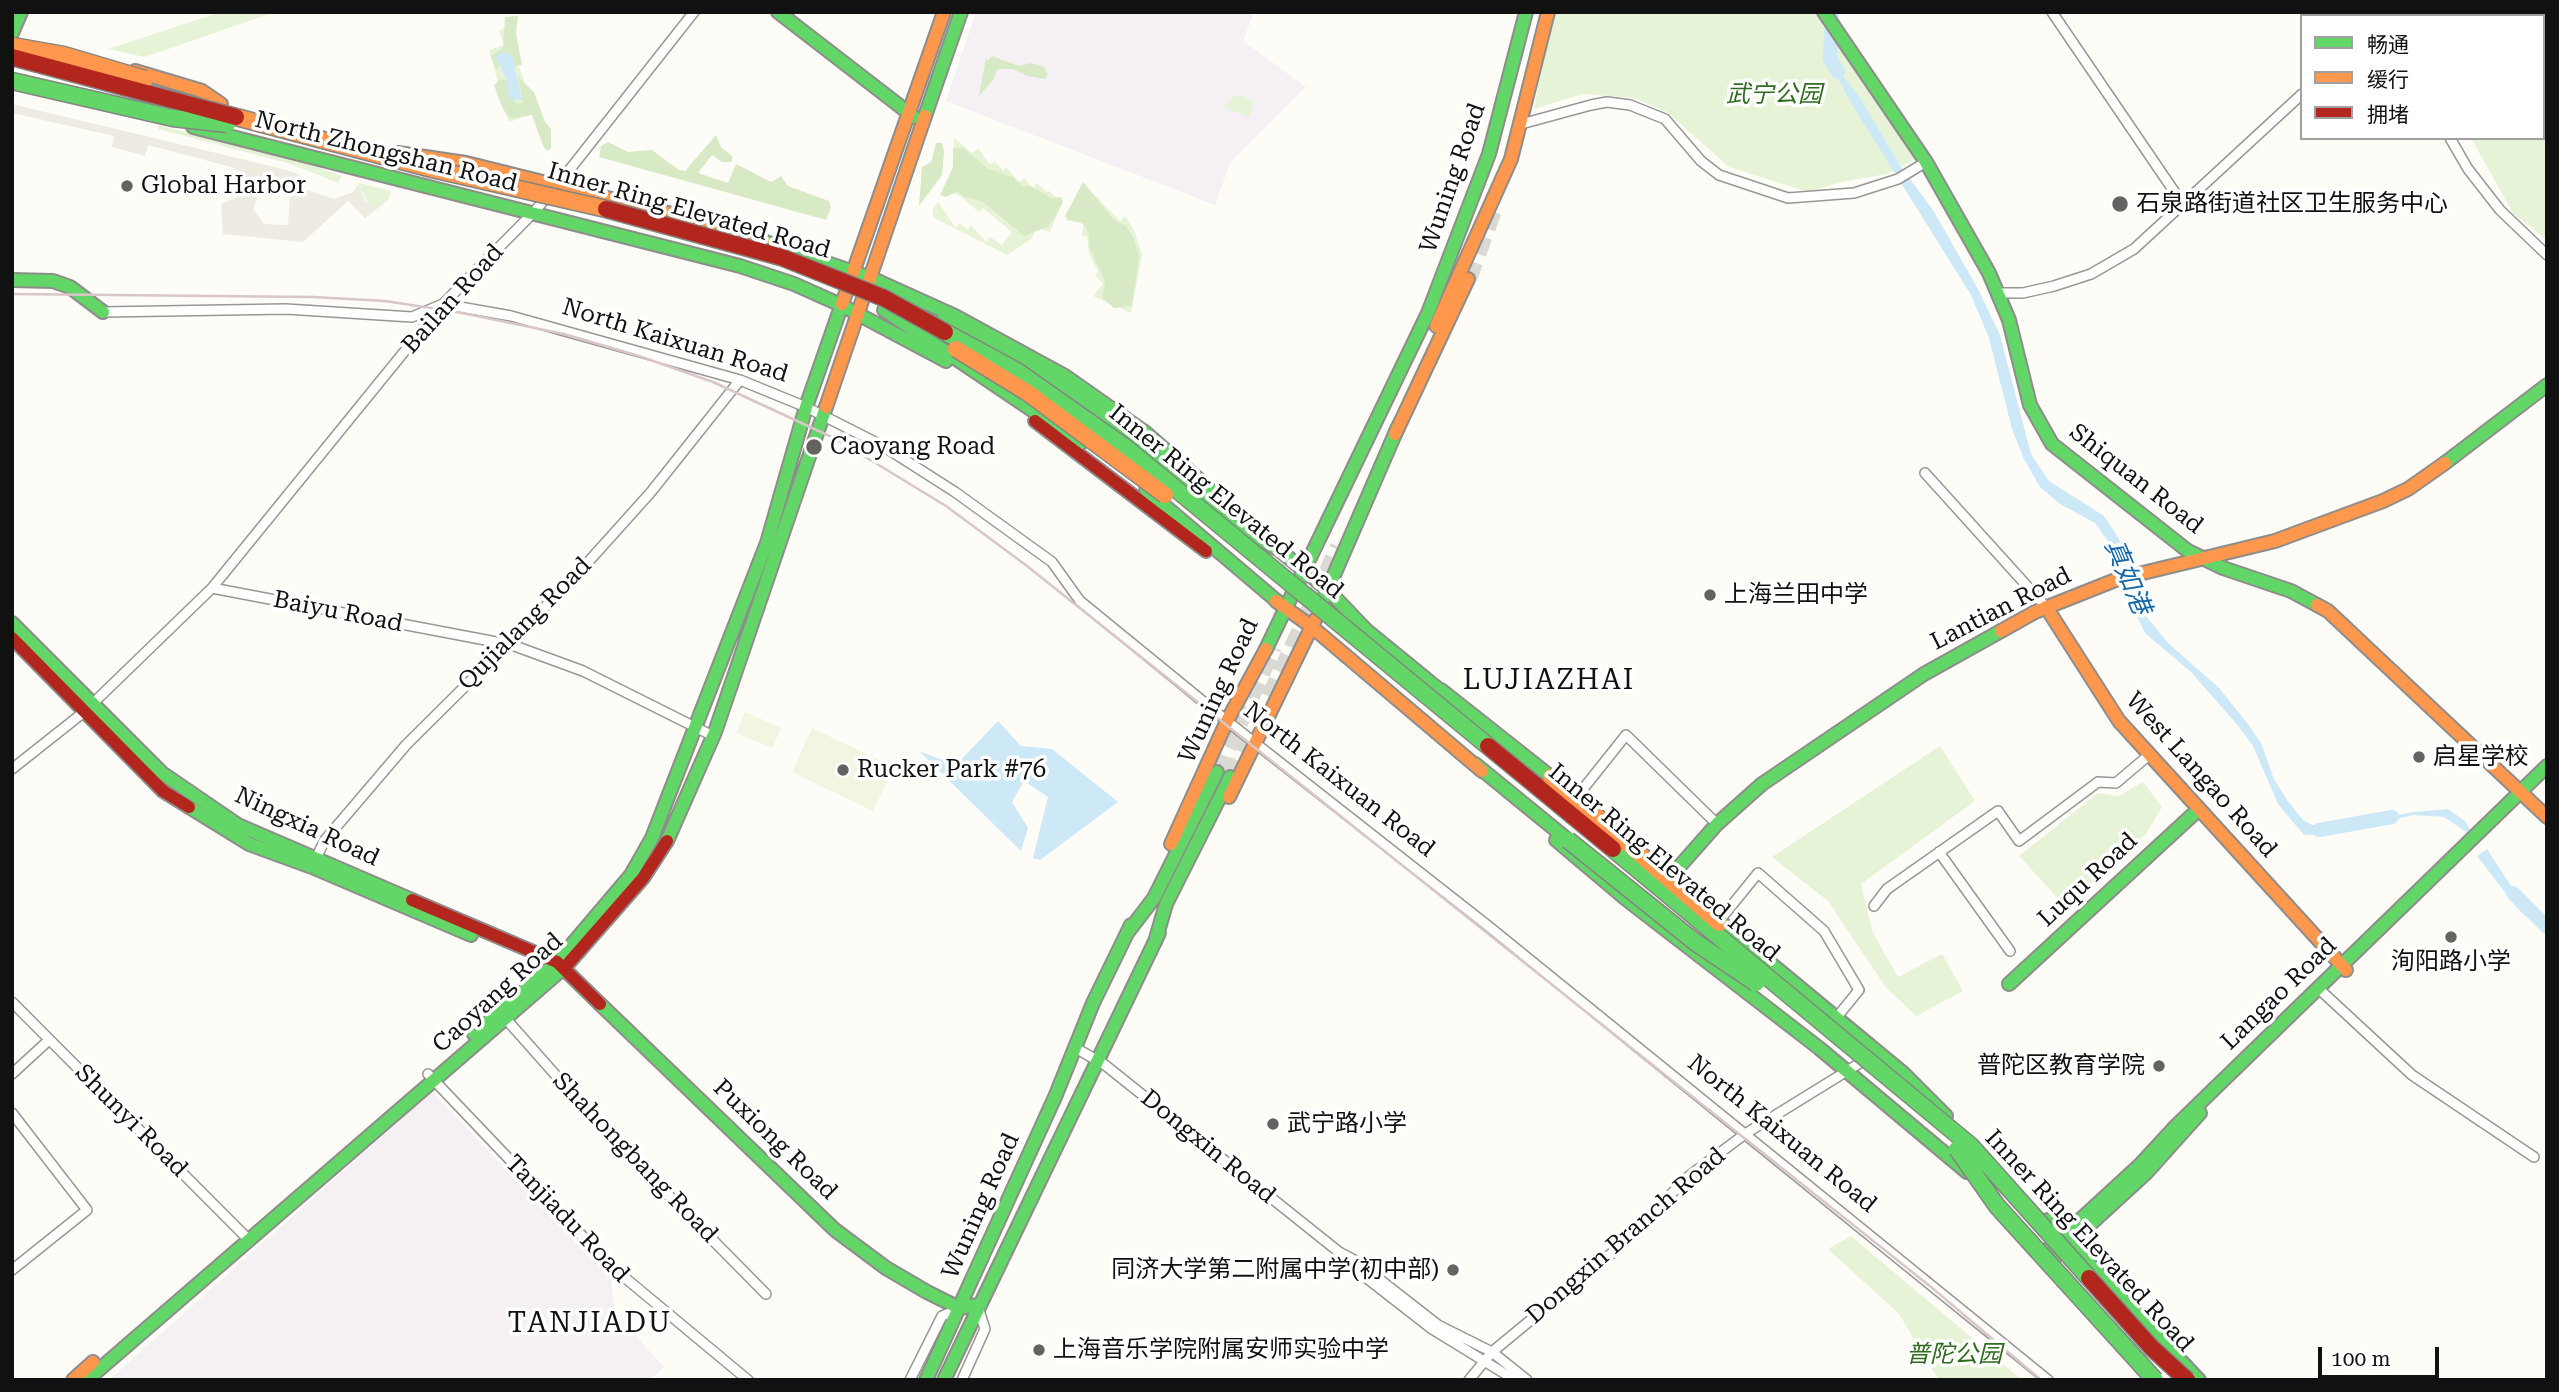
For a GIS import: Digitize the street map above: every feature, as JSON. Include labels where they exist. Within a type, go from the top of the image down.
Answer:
[{"type":"main road","points":[[12,33],[21,12]]},
{"type":"main road","points":[[778,12],[916,118]]},
{"type":"main road","name":"Caoyang Road","points":[[431,1077],[506,1019],[643,878],[669,838],[713,736],[871,278],[944,12]]},
{"type":"main road","name":"Caoyang Road","points":[[73,1380],[246,1236],[556,967],[631,875],[652,838],[696,728],[741,603],[767,543],[806,407],[852,271],[961,12]]},
{"type":"main road","name":"Wuning Road","points":[[944,1380],[959,1308],[1074,1047],[1210,763],[1227,721],[1439,287],[1489,154],[1526,12]]},
{"type":"main road","points":[[1395,434],[1421,361],[1511,159],[1548,12]]},
{"type":"main road","name":"Shiquan Road","points":[[1824,13],[1843,38],[1998,293],[2009,320],[2030,405],[2052,444],[2172,540],[2203,559],[2291,592],[2328,611],[2547,817]]},
{"type":"main road","name":"North Zhongshan Road","points":[[12,40],[65,51],[202,92],[221,104]]},
{"type":"main road","points":[[12,48],[64,55],[219,100],[307,135]]},
{"type":"main road","name":"North Zhongshan Road","points":[[12,48],[395,153],[466,163],[707,223],[871,278],[956,316],[1012,345],[1104,402],[1156,442],[1302,572],[1327,589],[1366,630],[1878,1052],[2067,1240],[2199,1380]]},
{"type":"main road","name":"Inner Ring Elevated Road","points":[[12,57],[432,169],[650,219],[781,257],[884,304],[1017,371],[1125,447],[1971,1146],[2151,1348],[2187,1380]]},
{"type":"main road","name":"Inner Ring Elevated Road","points":[[12,70],[227,124],[429,179],[551,204],[748,257],[884,304],[1027,393],[1178,504],[1957,1149],[2003,1196],[2137,1347],[2171,1380]]},
{"type":"main road","points":[[12,81],[74,93],[173,118],[227,124]]},
{"type":"main road","name":"North Zhongshan Road","points":[[12,81],[740,266],[794,284],[841,305],[956,366],[1004,397],[1157,515],[1312,627],[1475,764],[1577,860],[1846,1071],[1972,1176],[2156,1380]]},
{"type":"main road","points":[[1395,434],[1468,279]]},
{"type":"main road","points":[[12,280],[53,281],[70,287],[103,312]]},
{"type":"main road","points":[[884,304],[991,344],[1040,373],[1082,400],[1246,530],[1275,548]]},
{"type":"main road","points":[[884,304],[1163,502],[1284,607]]},
{"type":"main road","name":"Lantian Road","points":[[1641,911],[1717,824],[1779,772],[1900,689],[2046,607],[2138,573],[2203,559],[2304,531],[2408,489],[2547,385]]},
{"type":"main road","name":"Wuning Road","points":[[926,1380],[978,1305],[1155,942],[1257,742],[1312,627],[1395,434]]},
{"type":"main road","name":"West Langao Road","points":[[2046,607],[2110,710],[2344,968]]},
{"type":"main road","name":"Ningxia Road","points":[[12,623],[88,708]]},
{"type":"main road","name":"Ningxia Road","points":[[12,638],[162,773],[237,824],[313,863],[556,967]]},
{"type":"main road","points":[[1441,690],[1550,777],[1793,988],[1849,1046]]},
{"type":"main road","points":[[1475,764],[1695,942],[1756,983]]},
{"type":"main road","name":"Langao Road","points":[[2524,795],[2547,766]]},
{"type":"main road","points":[[1128,932],[1154,898],[1224,774],[1166,904],[1155,942]]},
{"type":"main road","name":"Langao Road","points":[[2046,1259],[2176,1126],[2547,775]]},
{"type":"main road","name":"Luqu Road","points":[[2009,984],[2199,809]]},
{"type":"main road","name":"Puxiong Road","points":[[556,967],[582,986],[835,1230],[886,1268],[959,1308]]},
{"type":"main road","points":[[1957,1149],[1997,1206],[2156,1380]]},
{"type":"main road","name":"Caoyang Road","points":[[87,1380],[246,1236]]},
{"type":"main road","points":[[959,1308],[978,1305]]},
{"type":"street","name":"Bailan Road","points":[[212,588],[443,304],[534,212],[555,187],[694,12]]},
{"type":"street","points":[[2052,12],[2182,203]]},
{"type":"street","points":[[1998,293],[2023,293],[2091,274],[2134,249],[2300,96]]},
{"type":"street","points":[[1521,124],[1599,103],[1630,105],[1665,119],[1701,161],[1719,175],[1788,198],[1854,193],[1898,179],[1919,166]]},
{"type":"street","points":[[2451,140],[2468,169],[2500,210],[2547,255]]},
{"type":"street","points":[[103,312],[286,309],[412,317],[443,304]]},
{"type":"street","name":"North Kaixuan Road","points":[[443,304],[511,316],[740,380],[806,407],[883,446],[955,492],[1052,562],[1080,601],[2049,1380]]},
{"type":"street","name":"Qujialang Road","points":[[313,863],[325,839],[406,745],[505,643],[572,580],[650,492],[740,380]]},
{"type":"street","name":"West Langao Road","points":[[1925,473],[2046,607]]},
{"type":"street","points":[[12,769],[88,708],[212,588]]},
{"type":"street","name":"Baiyu Road","points":[[212,588],[505,643],[583,671],[713,736]]},
{"type":"street","points":[[1578,794],[1628,732],[1717,824]]},
{"type":"street","points":[[1874,906],[1887,889],[1998,811],[2019,841],[2098,782],[2116,783],[2149,755]]},
{"type":"street","points":[[1940,852],[2010,951]]},
{"type":"street","points":[[1719,920],[1758,873],[1815,921],[1831,941],[1859,990],[1837,1017]]},
{"type":"street","points":[[2321,990],[2412,1075],[2534,1157]]},
{"type":"street","name":"Shunyi Road","points":[[12,1002],[246,1236]]},
{"type":"street","name":"Shahongbang Road","points":[[506,1019],[602,1128],[766,1294]]},
{"type":"street","points":[[12,1074],[49,1040]]},
{"type":"street","name":"Dongxin Road","points":[[1074,1047],[1098,1060],[1432,1329],[1489,1356],[1527,1380]]},
{"type":"street","name":"Dongxin Branch Road","points":[[1469,1380],[1489,1356],[1618,1248],[1689,1176],[1745,1134],[1878,1052]]},
{"type":"street","name":"Tanjiadu Road","points":[[431,1077],[612,1267],[748,1380]]},
{"type":"street","points":[[12,1113],[87,1210],[12,1270]]},
{"type":"street","points":[[962,1380],[985,1329],[978,1305]]},
{"type":"street","points":[[910,1380],[942,1316],[959,1308]]},
{"type":"street","name":"Dongxin Road","points":[[1489,1356],[1515,1380]]},
{"type":"shaded area","points":[[976,12],[1254,12],[1243,41],[1306,87],[1230,163],[1215,205],[946,101]]},
{"type":"shaded area","points":[[12,104],[287,170],[304,177],[301,188],[334,199],[353,192],[359,183],[365,201],[377,209],[365,218],[348,201],[303,242],[223,234],[221,204],[236,198],[241,184],[235,168],[148,145],[145,156],[112,147],[114,136],[12,113]],"holes":[[[273,190],[290,193],[288,225],[264,224],[253,209],[258,197]]]},
{"type":"shaded area","points":[[432,1092],[611,1280],[615,1313],[664,1367],[650,1380],[110,1379]]},
{"type":"green space","points":[[221,12],[275,12],[145,57],[108,49]]},
{"type":"green space","name":"武宁公园","points":[[1551,12],[1817,12],[1916,159],[1887,174],[1842,182],[1808,192],[1729,167],[1667,112],[1634,98],[1582,94],[1534,109]]},
{"type":"green space","points":[[518,16],[516,34],[522,65],[515,66],[509,60],[502,60],[497,70],[491,56],[503,48],[505,17]]},
{"type":"green space","points":[[506,27],[535,113],[509,122],[489,50],[504,45],[499,30]]},
{"type":"green space","points":[[992,56],[1019,66],[1031,63],[1044,67],[1048,74],[1045,79],[1027,76],[1013,69],[997,69],[994,79],[979,96],[986,58],[988,61]]},
{"type":"green space","points":[[518,77],[534,92],[545,122],[551,129],[551,148],[548,151],[544,148],[532,115],[512,118],[506,114],[500,102],[494,85],[500,79],[507,80],[516,104],[523,103]]},
{"type":"green space","points":[[1233,96],[1242,96],[1254,102],[1249,117],[1224,107]]},
{"type":"green space","points":[[2545,122],[2547,240],[2513,213],[2472,140],[2545,140]]},
{"type":"green space","points":[[158,125],[314,166],[342,176],[338,183],[291,164],[158,129]]},
{"type":"green space","points":[[716,135],[721,147],[732,156],[732,162],[722,162],[712,155],[698,173],[728,183],[736,164],[771,182],[781,176],[788,186],[829,201],[831,208],[826,220],[599,157],[601,146],[608,142],[628,152],[652,150],[679,170],[685,171]]},
{"type":"green space","points":[[954,138],[972,153],[978,148],[990,165],[994,161],[1003,170],[1006,167],[1019,182],[1024,178],[1033,188],[1037,183],[1062,203],[1050,232],[1037,228],[1031,239],[1007,255],[933,217],[933,208],[938,202],[956,228],[960,223],[968,230],[971,225],[986,242],[990,237],[1002,245],[1012,232],[983,208],[979,212],[959,195],[946,192],[952,183]]},
{"type":"green space","points":[[936,143],[942,143],[944,152],[942,175],[919,206],[922,167],[931,162]]},
{"type":"green space","points":[[953,148],[963,148],[987,168],[1014,178],[1023,187],[1030,186],[1051,198],[1061,197],[1063,202],[1049,226],[1024,236],[982,201],[964,197],[957,191],[946,197],[940,195],[953,167]]},
{"type":"green space","points":[[1083,182],[1113,219],[1126,226],[1134,239],[1139,257],[1132,306],[1114,308],[1102,298],[1105,281],[1090,249],[1088,230],[1082,222],[1068,220],[1065,216]]},
{"type":"green space","points":[[359,183],[391,191],[389,199],[377,209],[369,206]]},
{"type":"green space","points":[[1085,185],[1120,221],[1125,216],[1134,230],[1142,255],[1131,313],[1093,296],[1103,284],[1095,275],[1098,271],[1089,253],[1087,237],[1082,236],[1083,224],[1066,220]]},
{"type":"green space","points":[[745,712],[781,728],[772,748],[736,733]]},
{"type":"green space","name":"Rucker Park #76","points":[[812,728],[894,767],[873,811],[792,772]]},
{"type":"green space","points":[[1940,746],[1975,801],[1861,884],[1873,933],[1898,977],[1942,954],[1963,991],[1916,1016],[1885,986],[1828,901],[1772,857]]},
{"type":"green space","points":[[2143,782],[2162,807],[2146,834],[2066,907],[2019,856],[2098,793],[2119,796]]},
{"type":"green space","name":"普陀公园","points":[[1851,1236],[2022,1380],[1939,1380],[1899,1314],[1828,1249]]},
{"type":"water","points":[[1826,27],[1831,33],[1830,59],[1860,98],[1901,167],[1933,210],[1978,289],[2000,335],[2031,454],[2049,481],[2104,516],[2119,539],[2137,598],[2146,616],[2168,643],[2219,688],[2248,724],[2261,743],[2274,779],[2303,820],[2312,825],[2338,826],[2414,812],[2448,809],[2465,821],[2471,831],[2468,833],[2444,817],[2413,815],[2338,833],[2304,835],[2278,804],[2253,746],[2239,727],[2192,673],[2145,633],[2127,597],[2110,544],[2095,523],[2060,504],[2040,487],[2024,459],[2012,429],[1989,338],[1971,295],[1851,103],[1828,59]]},
{"type":"water","points":[[502,52],[512,55],[522,100],[509,99],[507,80],[496,57]]},
{"type":"water","points":[[998,721],[1021,746],[1052,749],[1118,802],[1040,860],[1033,858],[1048,797],[1024,781],[1012,802],[1028,828],[1021,851],[919,751],[956,765]]},
{"type":"water","points":[[2487,849],[2524,906],[2547,927],[2547,935],[2517,908],[2477,856]]},
{"type":"waterway","name":"真如港","points":[[1832,12],[1830,59],[1838,72]]},
{"type":"waterway","name":"真如港","points":[[2319,830],[2392,817]]},
{"type":"waterway","name":"真如港","points":[[2513,893],[2547,927]]},
{"type":"tunnel","points":[[1468,279],[1494,208]]},
{"type":"tunnel","points":[[1270,697],[1339,547]]},
{"type":"tunnel","points":[[1217,772],[1273,647]]},
{"type":"tunnel","points":[[1230,777],[1250,741]]},
{"type":"railway","points":[[12,294],[313,297],[385,301],[457,312],[564,334],[639,356],[713,382],[836,439],[946,506],[1027,566],[1931,1287],[2041,1380]]},
{"type":"traffic: fast","points":[[12,33],[21,12]]},
{"type":"traffic: fast","points":[[778,12],[914,117]]},
{"type":"traffic: fast","points":[[925,116],[961,12]]},
{"type":"traffic: fast","points":[[1266,649],[1428,313],[1489,154],[1526,12]]},
{"type":"traffic: fast","points":[[1824,12],[1926,162],[1989,273],[2009,320],[2030,405],[2052,444],[2188,551],[2223,568],[2291,591],[2317,605]]},
{"type":"traffic: fast","points":[[12,81],[173,118],[227,124]]},
{"type":"traffic: fast","points":[[193,127],[740,266],[794,284],[841,305],[946,361]]},
{"type":"traffic: fast","points":[[763,241],[871,278],[955,316],[1065,376],[1146,433],[1245,520]]},
{"type":"traffic: fast","points":[[12,280],[53,281],[70,287],[103,312]]},
{"type":"traffic: fast","points":[[474,1034],[557,962],[631,875],[652,838],[767,543],[806,407],[842,304]]},
{"type":"traffic: fast","points":[[884,310],[1081,443]]},
{"type":"traffic: fast","points":[[941,321],[991,344],[1082,400],[1246,530],[1275,548]]},
{"type":"traffic: fast","points":[[945,332],[1017,371],[1125,447],[1488,746]]},
{"type":"traffic: fast","points":[[2445,463],[2547,385]]},
{"type":"traffic: fast","points":[[667,841],[715,732],[826,407]]},
{"type":"traffic: fast","points":[[1324,598],[1398,427]]},
{"type":"traffic: fast","points":[[1146,490],[1284,607]]},
{"type":"traffic: fast","points":[[1268,541],[1327,589],[1366,630],[1448,697]]},
{"type":"traffic: fast","points":[[12,623],[162,773],[238,825],[412,900]]},
{"type":"traffic: fast","points":[[1664,884],[1717,824],[1762,784],[1924,674],[2001,631]]},
{"type":"traffic: fast","points":[[1441,690],[1551,777]]},
{"type":"traffic: fast","points":[[1475,764],[1568,840]]},
{"type":"traffic: fast","points":[[2042,1255],[2140,1165],[2176,1126],[2547,766]]},
{"type":"traffic: fast","points":[[1128,932],[1154,898],[1217,772]]},
{"type":"traffic: fast","points":[[1155,942],[1166,904],[1230,777]]},
{"type":"traffic: fast","points":[[189,807],[249,844],[312,867],[471,935]]},
{"type":"traffic: fast","points":[[2009,984],[2199,809]]},
{"type":"traffic: fast","points":[[1556,840],[1626,899],[1819,1048],[1967,1172]]},
{"type":"traffic: fast","points":[[1568,840],[1695,942],[1756,983]]},
{"type":"traffic: fast","points":[[1613,849],[1971,1146],[2089,1278]]},
{"type":"traffic: fast","points":[[1712,915],[1903,1073],[1946,1116]]},
{"type":"traffic: fast","points":[[926,1380],[1055,1097],[1093,1003],[1131,925]]},
{"type":"traffic: fast","points":[[944,1380],[1159,933]]},
{"type":"traffic: fast","points":[[87,1380],[566,966]]},
{"type":"traffic: fast","points":[[600,1004],[835,1230],[886,1268],[927,1292],[959,1308],[978,1305]]},
{"type":"traffic: fast","points":[[2049,1262],[2147,1172],[2200,1113]]},
{"type":"traffic: fast","points":[[1957,1149],[1997,1206],[2155,1380]]},
{"type":"traffic: fast","points":[[2048,1220],[2199,1380]]},
{"type":"traffic: slow","points":[[842,304],[944,12]]},
{"type":"traffic: slow","points":[[1436,326],[1511,159],[1548,12]]},
{"type":"traffic: slow","points":[[13,46],[64,55],[145,79]]},
{"type":"traffic: slow","points":[[135,71],[202,91],[221,104]]},
{"type":"traffic: slow","points":[[826,407],[925,116]]},
{"type":"traffic: slow","points":[[236,117],[432,169],[606,209]]},
{"type":"traffic: slow","points":[[398,153],[466,163],[696,220],[763,241]]},
{"type":"traffic: slow","points":[[1395,434],[1468,279]]},
{"type":"traffic: slow","points":[[956,349],[1028,393],[1165,495]]},
{"type":"traffic: slow","points":[[2001,631],[2035,612],[2118,579],[2275,541],[2383,501],[2408,489],[2445,463]]},
{"type":"traffic: slow","points":[[1276,601],[1312,627],[1482,771]]},
{"type":"traffic: slow","points":[[2317,605],[2328,611],[2547,817]]},
{"type":"traffic: slow","points":[[2046,607],[2119,721],[2346,970]]},
{"type":"traffic: slow","points":[[1229,797],[1315,620]]},
{"type":"traffic: slow","points":[[1171,844],[1227,721],[1266,649]]},
{"type":"traffic: slow","points":[[1551,777],[1719,923]]},
{"type":"traffic: slow","points":[[73,1380],[93,1362]]},
{"type":"traffic: jam","points":[[12,57],[236,117]]},
{"type":"traffic: jam","points":[[606,209],[781,257],[884,298],[945,332]]},
{"type":"traffic: jam","points":[[1035,421],[1206,551]]},
{"type":"traffic: jam","points":[[12,638],[163,791],[189,807]]},
{"type":"traffic: jam","points":[[1488,746],[1613,849]]},
{"type":"traffic: jam","points":[[566,966],[643,878],[667,841]]},
{"type":"traffic: jam","points":[[412,900],[557,962],[600,1004]]},
{"type":"traffic: jam","points":[[2089,1278],[2152,1348],[2187,1380]]},
{"type":"place","name":"Global Harbor","points":[[127,186]]},
{"type":"place","name":"石泉路街道社区卫生服务中心","points":[[2120,204]]},
{"type":"place","name":"Caoyang Road","points":[[814,447]]},
{"type":"place","name":"上海兰田中学","points":[[1710,595]]},
{"type":"place","name":"启星学校","points":[[2419,757]]},
{"type":"place","name":"Rucker Park #76","points":[[843,770]]},
{"type":"place","name":"洵阳路小学","points":[[2451,937]]},
{"type":"place","name":"普陀区教育学院","points":[[2159,1066]]},
{"type":"place","name":"武宁路小学","points":[[1273,1124]]},
{"type":"place","name":"同济大学第二附属中学(初中部)","points":[[1453,1270]]},
{"type":"place","name":"上海音乐学院附属安师实验中学","points":[[1039,1350]]},
{"type":"district","name":"LUJIAZHAI","points":[[1549,681]]},
{"type":"district","name":"TANJIADU","points":[[590,1324]]}]
